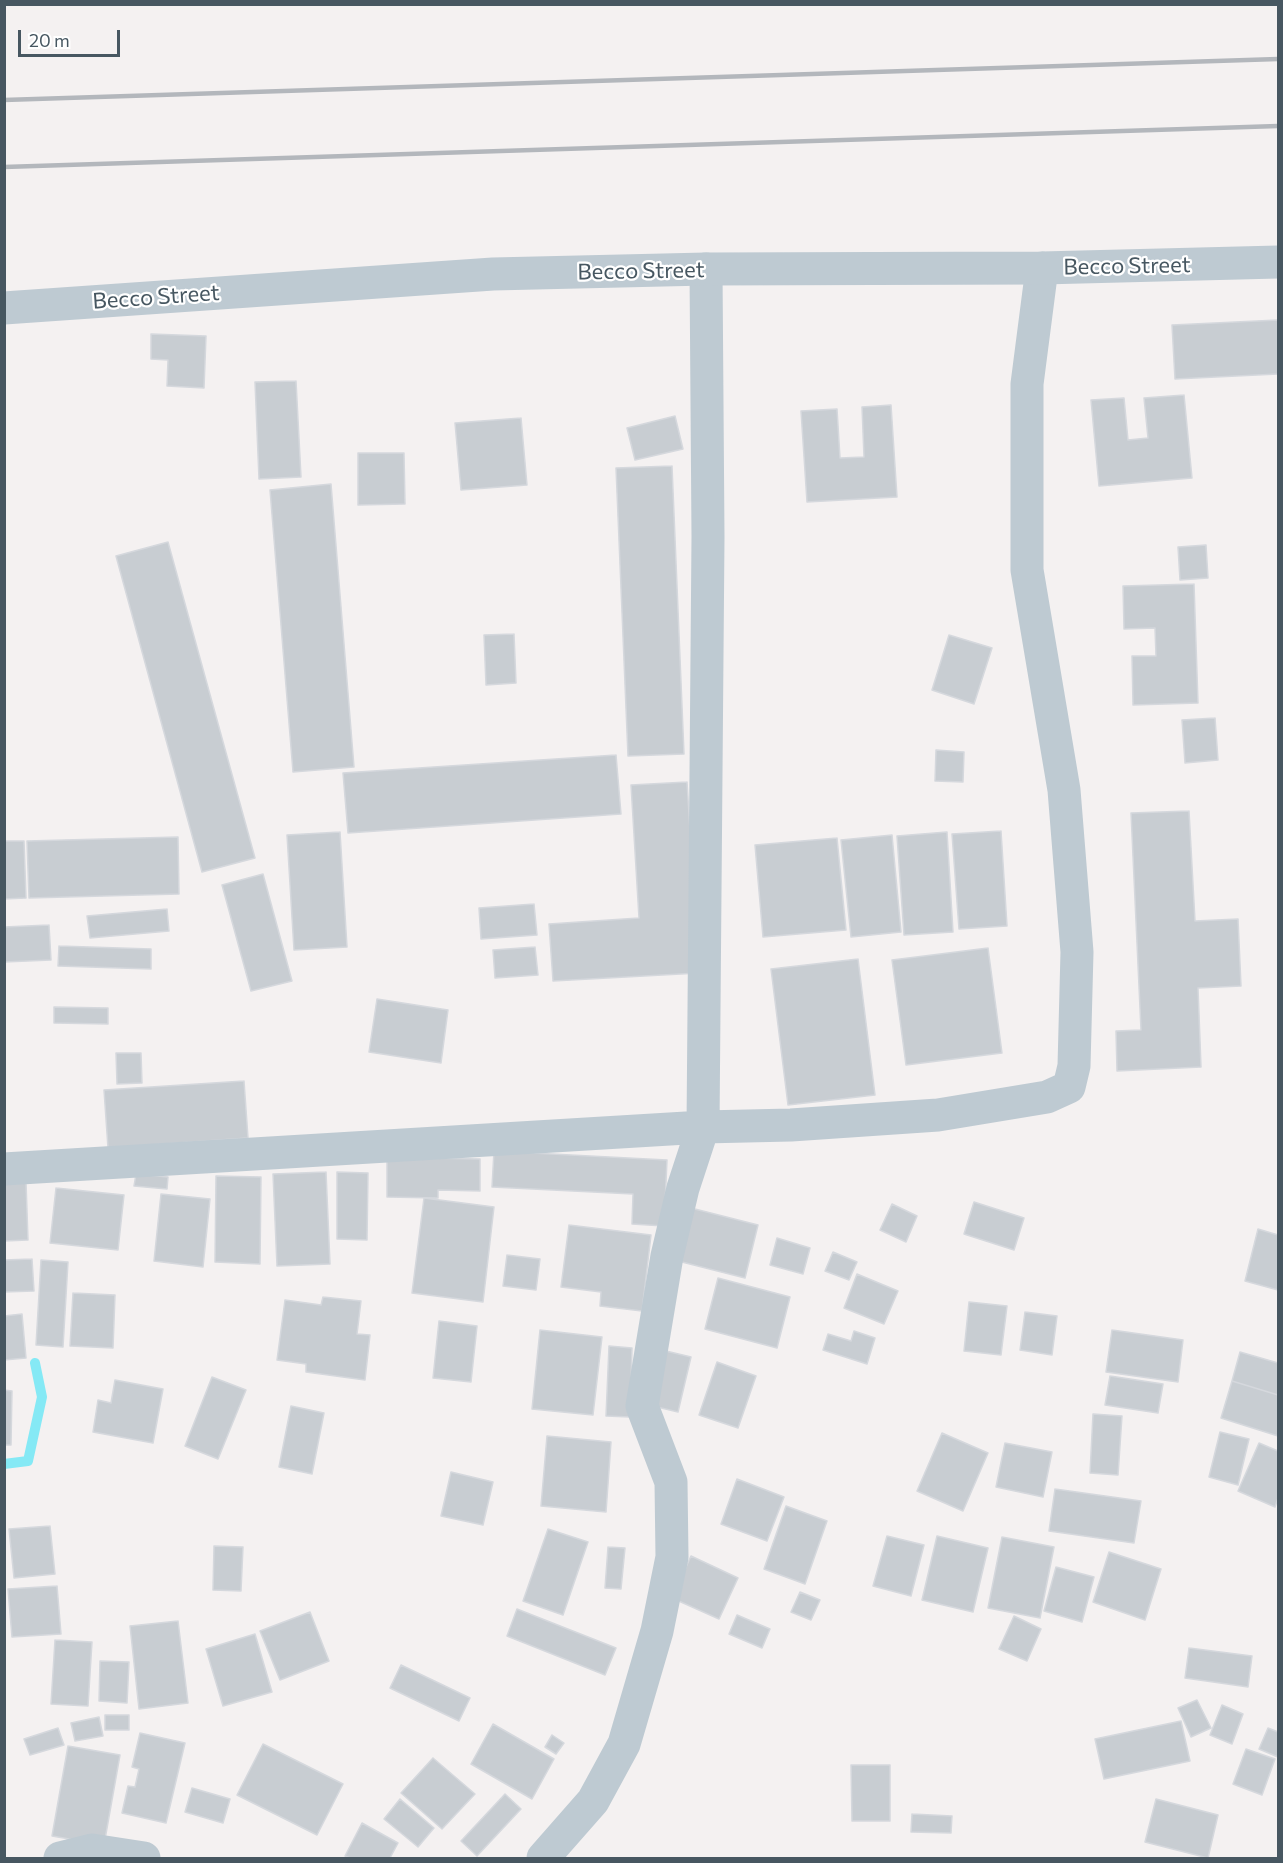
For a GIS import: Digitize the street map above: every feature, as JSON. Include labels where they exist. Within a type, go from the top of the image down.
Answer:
[{"type":"street","name":"Becco Street","points":[[4,308],[493,273],[706,269],[1042,268],[1278,262]]},
{"type":"street","points":[[4,1169],[938,1115],[1047,1097],[1069,1087],[1074,1066],[1076,940],[1064,790],[1027,570],[1027,384],[1042,268]]},
{"type":"street","points":[[543,1858],[593,1801],[624,1744],[657,1631],[672,1557],[671,1482],[642,1406],[667,1256],[683,1188],[703,1127],[708,537],[706,269]]},
{"type":"street","points":[[60,1858],[92,1850],[144,1858]]},
{"type":"building","points":[[1278,320],[1278,374],[1175,379],[1172,325]]},
{"type":"building","points":[[151,334],[206,336],[204,388],[167,386],[168,360],[151,359]]},
{"type":"building","points":[[296,381],[301,477],[259,479],[255,382]]},
{"type":"building","points":[[1184,395],[1192,478],[1099,486],[1091,400],[1124,398],[1128,440],[1148,438],[1144,398]]},
{"type":"building","points":[[891,405],[897,497],[807,502],[801,411],[837,409],[840,458],[864,457],[862,407]]},
{"type":"building","points":[[675,416],[683,449],[635,460],[627,428]]},
{"type":"building","points":[[521,418],[527,485],[461,490],[455,423]]},
{"type":"building","points":[[358,453],[404,453],[405,504],[358,505]]},
{"type":"building","points":[[672,466],[684,754],[628,756],[616,468]]},
{"type":"building","points":[[331,484],[354,767],[293,772],[270,490]]},
{"type":"building","points":[[168,542],[255,858],[202,872],[116,556]]},
{"type":"building","points":[[1206,545],[1208,578],[1180,580],[1178,547]]},
{"type":"building","points":[[1194,584],[1198,703],[1133,705],[1132,656],[1156,656],[1155,628],[1124,629],[1123,586]]},
{"type":"building","points":[[514,634],[516,683],[486,685],[484,635]]},
{"type":"building","points":[[949,635],[992,648],[974,704],[932,690]]},
{"type":"building","points":[[1215,718],[1218,760],[1185,763],[1182,720]]},
{"type":"building","points":[[936,750],[964,752],[963,782],[935,781]]},
{"type":"building","points":[[616,755],[621,814],[348,833],[343,773]]},
{"type":"building","points":[[687,782],[699,973],[553,981],[549,924],[639,918],[631,785]]},
{"type":"building","points":[[1189,811],[1195,921],[1238,919],[1241,986],[1198,988],[1201,1067],[1117,1071],[1116,1031],[1141,1030],[1131,813]]},
{"type":"building","points":[[1001,831],[1007,926],[959,929],[952,834]]},
{"type":"building","points":[[340,832],[347,947],[294,950],[287,835]]},
{"type":"building","points":[[947,832],[953,932],[904,935],[897,836]]},
{"type":"building","points":[[892,835],[901,932],[851,937],[841,840]]},
{"type":"building","points":[[178,837],[179,894],[29,898],[27,841]]},
{"type":"building","points":[[837,838],[846,930],[763,937],[755,845]]},
{"type":"building","points":[[4,841],[24,841],[26,898],[4,899]]},
{"type":"building","points":[[263,874],[292,981],[251,991],[222,885]]},
{"type":"building","points":[[534,904],[537,935],[481,939],[479,908]]},
{"type":"building","points":[[167,909],[169,931],[90,938],[87,916]]},
{"type":"building","points":[[49,925],[51,960],[4,962],[4,927]]},
{"type":"building","points":[[59,946],[151,949],[151,969],[58,966]]},
{"type":"building","points":[[535,947],[538,975],[495,978],[493,950]]},
{"type":"building","points":[[988,948],[1002,1053],[906,1065],[892,960]]},
{"type":"building","points":[[858,959],[875,1095],[788,1105],[771,969]]},
{"type":"building","points":[[377,999],[448,1010],[441,1063],[369,1052]]},
{"type":"building","points":[[54,1007],[108,1008],[108,1024],[54,1023]]},
{"type":"building","points":[[116,1053],[141,1053],[142,1083],[117,1084]]},
{"type":"building","points":[[244,1081],[248,1138],[108,1148],[104,1090]]},
{"type":"building","points":[[494,1151],[667,1160],[664,1226],[632,1224],[633,1194],[492,1187]]},
{"type":"building","points":[[387,1157],[480,1159],[480,1191],[438,1190],[438,1198],[387,1197]]},
{"type":"building","points":[[326,1172],[330,1264],[277,1266],[273,1174]]},
{"type":"building","points":[[337,1172],[368,1173],[367,1240],[337,1239]]},
{"type":"building","points":[[4,1173],[26,1182],[28,1240],[4,1241]]},
{"type":"building","points":[[136,1174],[168,1177],[167,1189],[134,1186]]},
{"type":"building","points":[[216,1176],[261,1177],[260,1264],[215,1262]]},
{"type":"building","points":[[56,1188],[124,1195],[118,1250],[50,1243]]},
{"type":"building","points":[[161,1194],[210,1199],[203,1267],[154,1261]]},
{"type":"building","points":[[424,1198],[494,1207],[483,1302],[412,1293]]},
{"type":"building","points":[[974,1202],[1024,1218],[1014,1250],[964,1234]]},
{"type":"building","points":[[892,1204],[917,1216],[906,1242],[880,1230]]},
{"type":"building","points":[[687,1207],[758,1225],[745,1278],[674,1260]]},
{"type":"building","points":[[569,1225],[651,1235],[642,1311],[600,1306],[601,1292],[561,1287]]},
{"type":"building","points":[[1258,1229],[1278,1235],[1278,1290],[1245,1281]]},
{"type":"building","points":[[777,1238],[810,1248],[803,1274],[770,1265]]},
{"type":"building","points":[[833,1252],[857,1262],[849,1280],[825,1271]]},
{"type":"building","points":[[507,1255],[540,1259],[536,1290],[503,1286]]},
{"type":"building","points":[[32,1259],[34,1291],[4,1292],[4,1260]]},
{"type":"building","points":[[41,1260],[68,1262],[63,1347],[36,1345]]},
{"type":"building","points":[[857,1274],[898,1291],[884,1324],[844,1308]]},
{"type":"building","points":[[718,1278],[790,1297],[777,1348],[705,1329]]},
{"type":"building","points":[[73,1293],[115,1295],[113,1348],[70,1346]]},
{"type":"building","points":[[323,1297],[361,1301],[357,1334],[370,1335],[365,1380],[306,1372],[306,1364],[277,1360],[285,1300],[321,1305]]},
{"type":"building","points":[[969,1302],[1007,1306],[1001,1355],[964,1351]]},
{"type":"building","points":[[1025,1312],[1057,1316],[1052,1355],[1020,1350]]},
{"type":"building","points":[[22,1314],[26,1358],[4,1360],[4,1316]]},
{"type":"building","points":[[439,1321],[477,1326],[471,1382],[433,1378]]},
{"type":"building","points":[[540,1330],[602,1337],[593,1415],[532,1409]]},
{"type":"building","points":[[1112,1330],[1183,1340],[1178,1382],[1106,1372]]},
{"type":"building","points":[[854,1331],[875,1338],[867,1364],[823,1350],[828,1334],[851,1341]]},
{"type":"building","points":[[609,1346],[632,1348],[630,1417],[606,1416]]},
{"type":"building","points":[[666,1351],[691,1357],[678,1412],[653,1406]]},
{"type":"building","points":[[1240,1352],[1278,1363],[1278,1395],[1232,1381]]},
{"type":"building","points":[[717,1362],[756,1376],[738,1428],[699,1415]]},
{"type":"building","points":[[1110,1376],[1163,1384],[1158,1413],[1105,1405]]},
{"type":"building","points":[[212,1377],[246,1390],[218,1459],[185,1446]]},
{"type":"building","points":[[115,1380],[163,1389],[153,1443],[93,1432],[98,1400],[111,1403]]},
{"type":"building","points":[[1232,1381],[1278,1395],[1278,1436],[1221,1418]]},
{"type":"building","points":[[4,1390],[12,1391],[11,1445],[4,1445]]},
{"type":"building","points":[[291,1406],[324,1413],[312,1474],[279,1467]]},
{"type":"building","points":[[1093,1414],[1122,1416],[1118,1475],[1090,1473]]},
{"type":"building","points":[[1220,1432],[1249,1439],[1238,1485],[1209,1477]]},
{"type":"building","points":[[942,1433],[988,1453],[963,1511],[917,1491]]},
{"type":"building","points":[[547,1436],[611,1442],[606,1512],[541,1506]]},
{"type":"building","points":[[1005,1443],[1052,1452],[1043,1497],[996,1487]]},
{"type":"building","points":[[1259,1443],[1278,1451],[1278,1498],[1275,1507],[1238,1491]]},
{"type":"building","points":[[451,1472],[493,1482],[483,1525],[441,1516]]},
{"type":"building","points":[[737,1479],[784,1497],[767,1541],[721,1524]]},
{"type":"building","points":[[1055,1489],[1141,1501],[1134,1543],[1049,1531]]},
{"type":"building","points":[[786,1506],[827,1521],[805,1584],[764,1569]]},
{"type":"building","points":[[50,1526],[55,1574],[14,1578],[9,1529]]},
{"type":"building","points":[[548,1529],[588,1542],[563,1615],[523,1601]]},
{"type":"building","points":[[887,1536],[924,1545],[911,1596],[873,1586]]},
{"type":"building","points":[[937,1536],[988,1548],[973,1612],[922,1600]]},
{"type":"building","points":[[1002,1537],[1054,1547],[1040,1618],[988,1608]]},
{"type":"building","points":[[214,1546],[243,1547],[241,1591],[213,1590]]},
{"type":"building","points":[[608,1547],[625,1548],[621,1589],[605,1588]]},
{"type":"building","points":[[1109,1552],[1161,1569],[1145,1620],[1093,1602]]},
{"type":"building","points":[[691,1556],[738,1578],[719,1619],[672,1598]]},
{"type":"building","points":[[1056,1567],[1094,1577],[1082,1622],[1044,1611]]},
{"type":"building","points":[[57,1586],[61,1634],[12,1637],[8,1589]]},
{"type":"building","points":[[800,1592],[820,1600],[811,1620],[791,1612]]},
{"type":"building","points":[[517,1609],[616,1648],[605,1675],[507,1636]]},
{"type":"building","points":[[310,1612],[329,1661],[280,1680],[260,1631]]},
{"type":"building","points":[[737,1615],[770,1629],[762,1648],[729,1634]]},
{"type":"building","points":[[1014,1616],[1041,1629],[1027,1661],[999,1649]]},
{"type":"building","points":[[178,1621],[188,1703],[139,1709],[130,1626]]},
{"type":"building","points":[[255,1634],[272,1692],[223,1706],[206,1649]]},
{"type":"building","points":[[55,1640],[92,1642],[88,1706],[51,1704]]},
{"type":"building","points":[[1189,1648],[1252,1656],[1248,1687],[1185,1678]]},
{"type":"building","points":[[100,1661],[129,1662],[127,1703],[99,1701]]},
{"type":"building","points":[[401,1665],[470,1698],[459,1721],[390,1688]]},
{"type":"building","points":[[1197,1700],[1211,1728],[1191,1737],[1178,1708]]},
{"type":"building","points":[[1222,1705],[1243,1714],[1232,1744],[1210,1735]]},
{"type":"building","points":[[105,1715],[129,1715],[129,1730],[105,1730]]},
{"type":"building","points":[[99,1717],[103,1736],[75,1741],[71,1723]]},
{"type":"building","points":[[1181,1721],[1190,1761],[1104,1779],[1095,1739]]},
{"type":"building","points":[[493,1724],[554,1759],[532,1799],[471,1764]]},
{"type":"building","points":[[58,1728],[64,1745],[30,1755],[24,1739]]},
{"type":"building","points":[[1268,1728],[1278,1732],[1278,1757],[1259,1749]]},
{"type":"building","points":[[140,1733],[185,1743],[166,1823],[122,1813],[128,1786],[135,1787],[139,1769],[132,1767]]},
{"type":"building","points":[[552,1735],[564,1743],[556,1754],[545,1747]]},
{"type":"building","points":[[263,1744],[343,1784],[317,1835],[237,1795]]},
{"type":"building","points":[[68,1746],[120,1755],[104,1845],[52,1836]]},
{"type":"building","points":[[1246,1749],[1275,1759],[1262,1795],[1233,1784]]},
{"type":"building","points":[[433,1758],[475,1794],[442,1829],[401,1793]]},
{"type":"building","points":[[851,1765],[890,1765],[890,1821],[852,1821]]},
{"type":"building","points":[[192,1788],[230,1799],[223,1823],[185,1812]]},
{"type":"building","points":[[505,1794],[521,1809],[477,1856],[461,1841]]},
{"type":"building","points":[[400,1799],[434,1828],[418,1847],[384,1819]]},
{"type":"building","points":[[1156,1799],[1218,1815],[1208,1858],[1145,1842]]},
{"type":"building","points":[[912,1814],[952,1816],[951,1833],[911,1832]]},
{"type":"building","points":[[362,1823],[398,1843],[390,1858],[345,1856]]},
{"type":"waterway","points":[[4,1464],[28,1461],[42,1397],[35,1363]]},
{"type":"railway","points":[[4,100],[1278,59]]},
{"type":"railway","points":[[4,167],[1278,126]]}]
